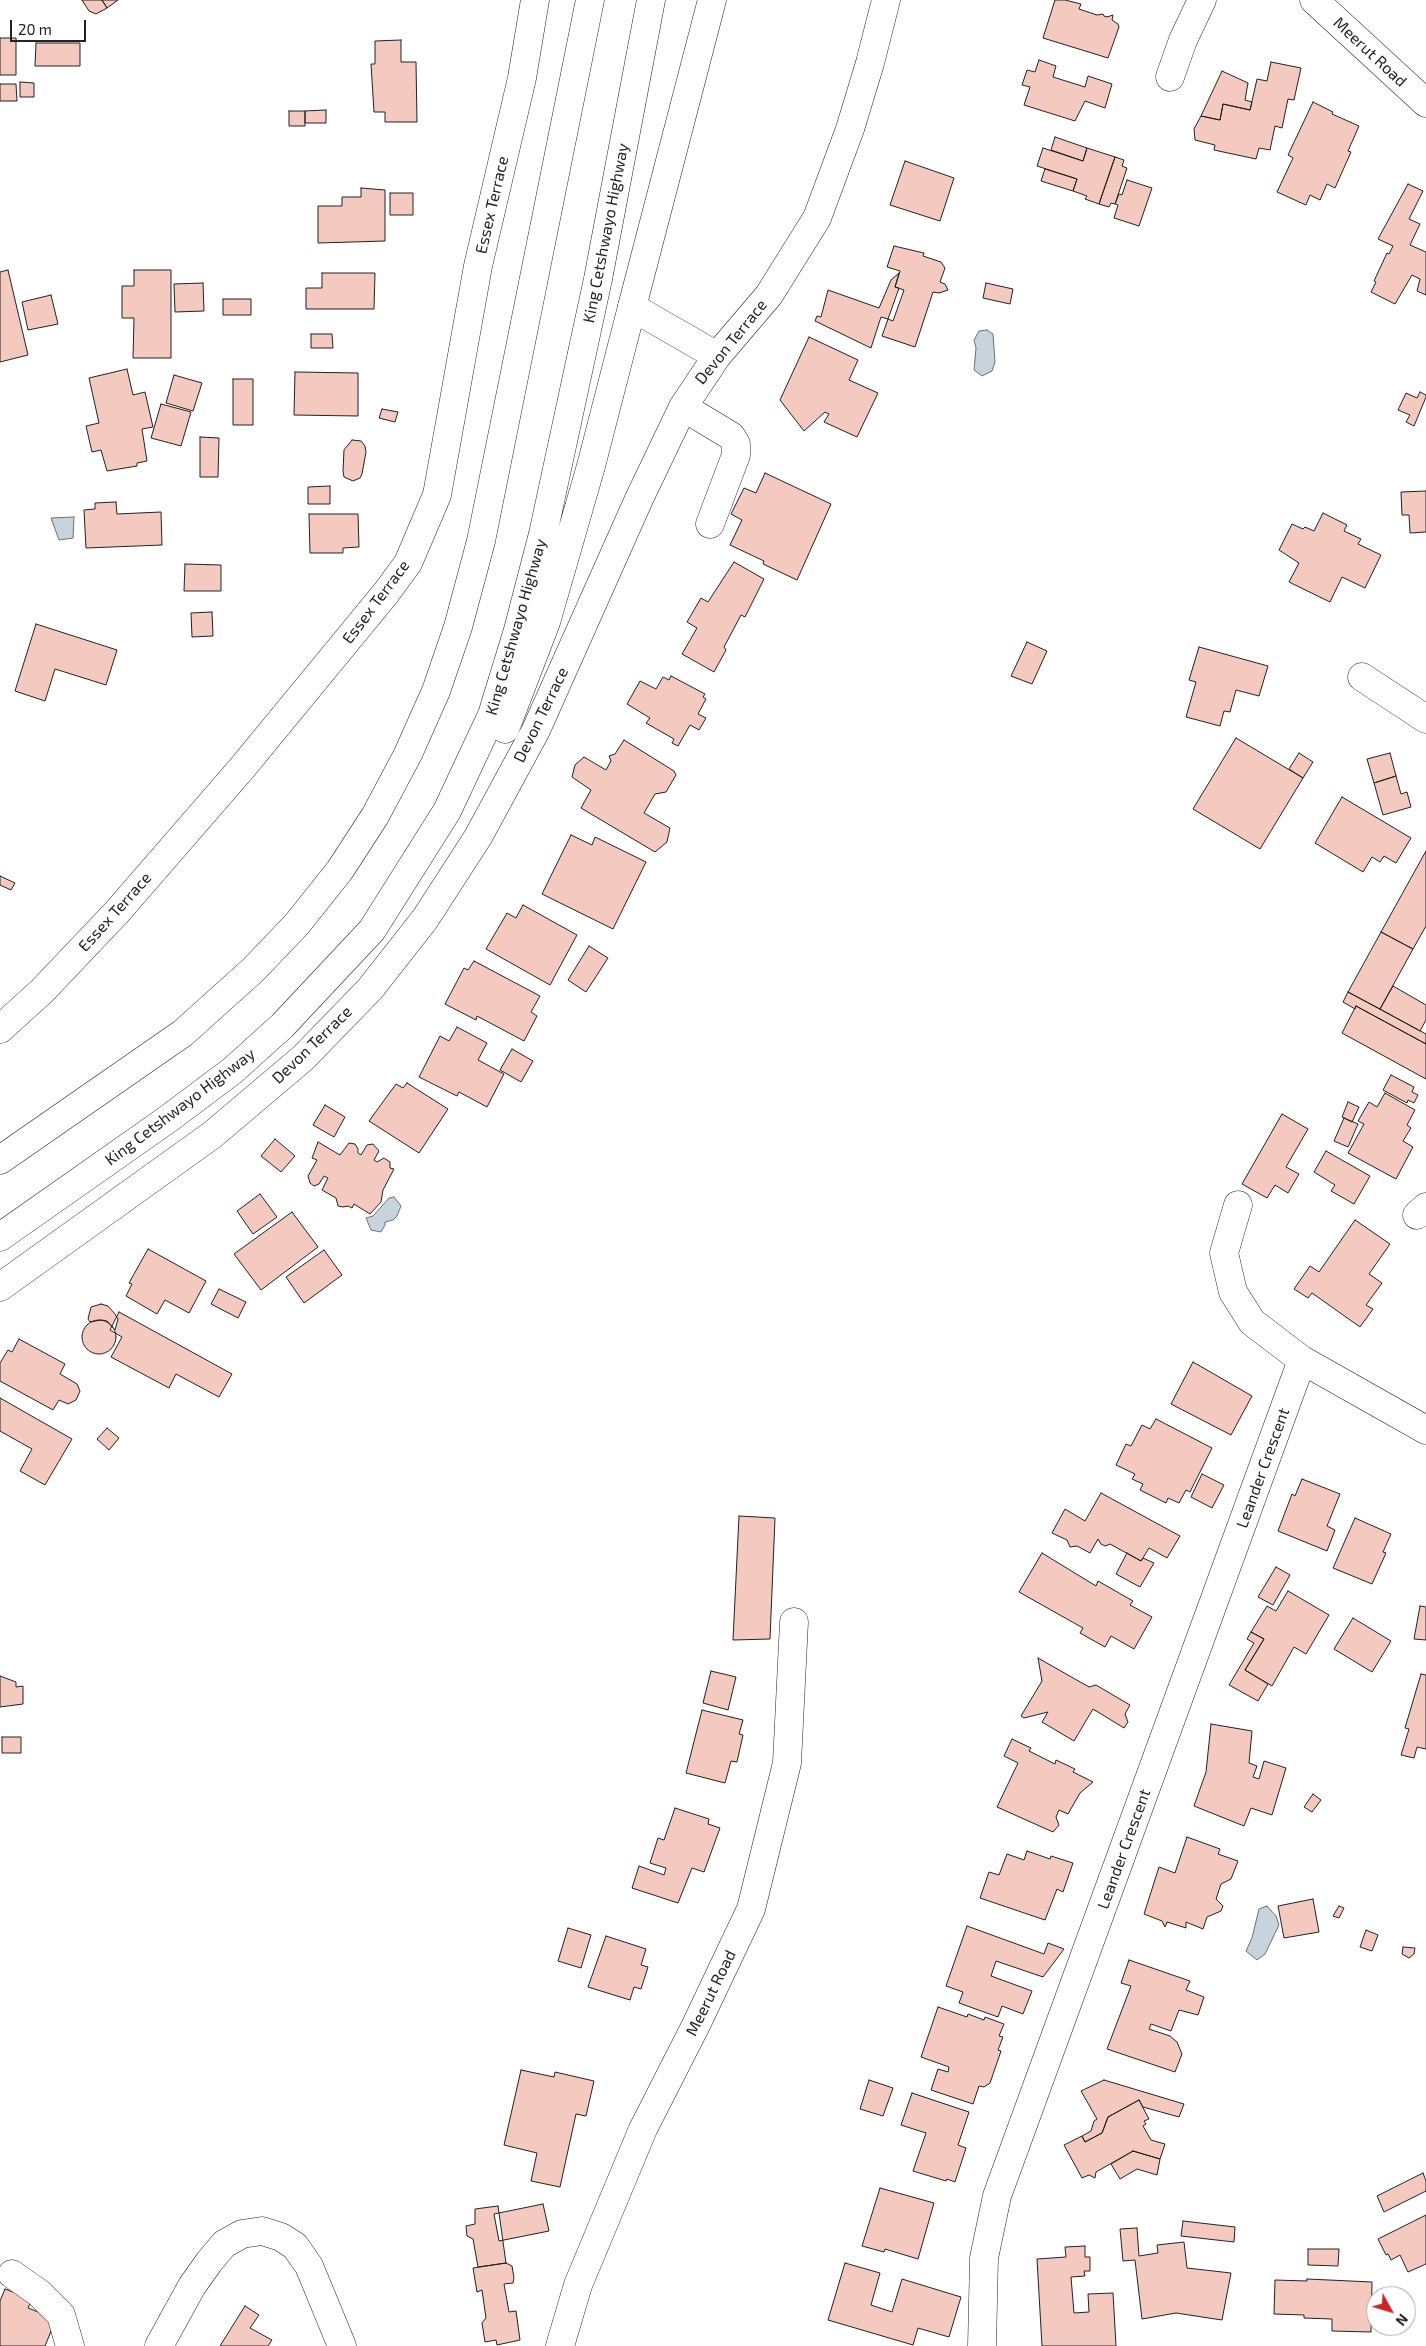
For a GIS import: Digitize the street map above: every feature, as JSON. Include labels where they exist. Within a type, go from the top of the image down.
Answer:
[{"type":"main road","name":"Essex Terrace","points":[[0,1029],[42,991],[124,905],[242,768],[386,593],[408,563],[437,495],[478,266],[522,78],[535,0]]},
{"type":"main road","points":[[0,1160],[182,1033],[252,970],[297,924],[340,870],[375,816],[408,754],[436,691],[458,627],[481,541],[590,0]]},
{"type":"main road","name":"King Cetshwayo Highway","points":[[0,1236],[168,1119],[232,1071],[282,1026],[336,971],[372,930],[447,811],[492,715],[518,630],[543,534],[596,289],[651,0]]},
{"type":"main road","points":[[387,909],[418,876],[440,845],[479,782],[505,731],[548,613],[591,466],[712,0]]},
{"type":"main road","name":"Devon Terrace","points":[[0,1287],[212,1135],[303,1058],[370,989],[424,919],[478,836],[536,730],[639,499],[683,407],[717,356],[769,295],[817,218],[850,129],[886,0]]},
{"type":"main road","points":[[1170,77],[1183,40],[1202,0]]},
{"type":"main road","name":"Meerut Road","points":[[1314,0],[1426,103]]},
{"type":"main road","points":[[632,307],[717,356]]},
{"type":"main road","points":[[683,407],[731,436],[736,444],[736,455],[710,524]]},
{"type":"main road","points":[[1362,677],[1426,719]]},
{"type":"main road","points":[[1238,1205],[1224,1253],[1233,1292],[1252,1322],[1302,1360],[1426,1430]]},
{"type":"main road","name":"Leander Crescent","points":[[982,2346],[984,2258],[997,2196],[1302,1360]]},
{"type":"main road","name":"Meerut Road","points":[[560,2346],[578,2285],[644,2129],[751,1909],[787,1762],[794,1622]]},
{"type":"main road","points":[[159,2346],[192,2286],[224,2244],[242,2234],[262,2231],[281,2236],[295,2246],[309,2266],[342,2346]]},
{"type":"main road","points":[[12,2274],[39,2293],[61,2316],[70,2346]]},
{"type":"shaded area","points":[[987,330],[993,334],[995,362],[992,371],[982,376],[974,370],[976,348],[974,340],[979,331]]},
{"type":"shaded area","points":[[74,517],[73,538],[59,540],[51,518]]},
{"type":"shaded area","points":[[394,1197],[401,1206],[397,1216],[393,1220],[385,1222],[381,1232],[371,1230],[366,1218],[373,1216],[389,1198]]},
{"type":"shaded area","points":[[1267,1906],[1276,1916],[1279,1925],[1265,1954],[1257,1960],[1246,1951],[1252,1938],[1259,1909]]},
{"type":"building","points":[[82,0],[102,0],[107,8],[96,14],[89,11]]},
{"type":"building","points":[[102,0],[118,0],[107,8]]},
{"type":"building","points":[[1055,0],[1065,0],[1081,4],[1079,9],[1097,15],[1103,14],[1107,17],[1113,15],[1112,20],[1119,27],[1108,58],[1043,38]]},
{"type":"building","points":[[0,38],[16,38],[16,75],[0,75]]},
{"type":"building","points":[[401,40],[401,62],[416,62],[417,122],[385,122],[385,112],[374,112],[371,64],[375,64],[375,41]]},
{"type":"building","points":[[36,43],[80,43],[80,66],[35,66]]},
{"type":"building","points":[[1039,60],[1056,66],[1053,77],[1085,87],[1088,76],[1112,84],[1105,108],[1085,101],[1075,121],[1024,105],[1030,87],[1022,85],[1027,70],[1035,72]]},
{"type":"building","points":[[1271,62],[1301,68],[1294,100],[1288,99],[1282,128],[1275,126],[1270,150],[1259,148],[1256,159],[1214,150],[1215,145],[1195,140],[1194,129],[1201,116],[1220,120],[1223,104],[1250,110],[1257,79],[1267,81]]},
{"type":"building","points":[[1222,71],[1248,83],[1245,100],[1252,102],[1250,110],[1223,104],[1220,120],[1201,116]]},
{"type":"building","points":[[20,82],[34,83],[34,97],[20,97]]},
{"type":"building","points":[[0,84],[16,84],[17,101],[0,101]]},
{"type":"building","points":[[1313,102],[1333,112],[1332,114],[1359,126],[1348,151],[1351,152],[1335,188],[1327,184],[1320,200],[1310,195],[1306,205],[1277,192],[1293,158],[1288,155]]},
{"type":"building","points":[[326,110],[326,123],[305,123],[305,111]]},
{"type":"building","points":[[289,111],[305,111],[305,126],[289,126]]},
{"type":"building","points":[[1055,137],[1087,148],[1083,161],[1051,150]]},
{"type":"building","points":[[1043,148],[1083,161],[1087,148],[1115,157],[1099,204],[1085,199],[1087,196],[1073,191],[1077,179],[1037,166]]},
{"type":"building","points":[[1115,157],[1124,160],[1122,166],[1127,168],[1115,204],[1111,203],[1109,207],[1099,204]]},
{"type":"building","points":[[905,161],[954,178],[940,221],[890,205]]},
{"type":"building","points":[[1045,169],[1077,179],[1073,191],[1041,181]]},
{"type":"building","points":[[1127,180],[1152,188],[1139,226],[1114,218],[1118,205],[1115,204],[1119,194],[1122,195]]},
{"type":"building","points":[[1408,184],[1423,191],[1409,219],[1420,224],[1410,245],[1426,252],[1426,295],[1417,291],[1420,279],[1412,275],[1395,304],[1371,292],[1387,253],[1389,254],[1393,246],[1378,239]]},
{"type":"building","points":[[361,188],[385,190],[385,241],[318,243],[318,206],[342,206],[342,197],[361,197]]},
{"type":"building","points":[[390,193],[413,193],[413,215],[390,215]]},
{"type":"building","points":[[894,246],[924,253],[923,256],[941,262],[945,268],[940,282],[945,284],[948,290],[939,293],[933,292],[915,347],[882,336],[888,319],[893,321],[904,290],[895,287],[900,271],[887,267]]},
{"type":"building","points":[[8,270],[28,355],[0,362],[0,272]]},
{"type":"building","points":[[134,270],[171,270],[171,358],[133,358],[134,318],[122,318],[122,286],[134,286]]},
{"type":"building","points":[[322,273],[375,273],[374,309],[306,309],[306,288],[322,288]]},
{"type":"building","points":[[899,273],[895,287],[899,288],[888,319],[881,317],[871,348],[815,321],[817,316],[821,317],[828,290],[879,308],[891,280]]},
{"type":"building","points":[[203,283],[204,311],[175,312],[174,284]]},
{"type":"building","points":[[986,283],[1013,289],[1010,304],[983,298]]},
{"type":"building","points":[[51,295],[58,324],[28,330],[22,302]]},
{"type":"building","points":[[223,299],[251,299],[251,315],[223,315]]},
{"type":"building","points":[[311,334],[332,334],[333,348],[311,348]]},
{"type":"building","points":[[809,337],[858,360],[849,380],[878,393],[857,437],[824,422],[829,414],[825,412],[804,431],[780,400]]},
{"type":"building","points":[[127,369],[133,395],[145,392],[153,427],[142,429],[147,461],[137,463],[137,466],[107,471],[101,450],[92,452],[86,426],[99,423],[89,378]]},
{"type":"building","points":[[295,372],[358,373],[358,416],[294,415]]},
{"type":"building","points":[[174,375],[202,383],[193,411],[166,403]]},
{"type":"building","points":[[233,379],[253,379],[253,425],[233,425]]},
{"type":"building","points":[[1420,392],[1426,395],[1426,397],[1414,426],[1406,422],[1410,415],[1398,410],[1406,393],[1417,398]]},
{"type":"building","points":[[161,404],[191,412],[181,446],[151,438]]},
{"type":"building","points":[[382,409],[398,412],[395,422],[379,418]]},
{"type":"building","points":[[200,437],[219,438],[218,477],[200,477]]},
{"type":"building","points":[[352,440],[361,441],[365,446],[366,452],[362,474],[360,478],[353,481],[344,477],[343,471],[344,450]]},
{"type":"building","points":[[765,473],[831,504],[797,580],[763,564],[764,561],[730,545],[742,520],[731,514],[744,488],[756,493]]},
{"type":"building","points":[[330,486],[330,504],[308,504],[308,487]]},
{"type":"building","points":[[1426,491],[1426,532],[1410,533],[1409,515],[1402,515],[1401,492]]},
{"type":"building","points":[[116,502],[117,514],[161,512],[162,545],[86,548],[84,510],[95,509],[95,503]]},
{"type":"building","points":[[1323,513],[1347,525],[1344,531],[1361,539],[1358,544],[1381,555],[1365,588],[1342,577],[1330,602],[1289,582],[1299,563],[1279,550],[1292,524],[1314,531]]},
{"type":"building","points":[[309,514],[358,514],[359,547],[343,548],[343,553],[310,553]]},
{"type":"building","points":[[734,562],[764,579],[745,617],[741,615],[724,647],[726,650],[714,672],[682,654],[697,628],[687,622],[701,598],[708,602]]},
{"type":"building","points":[[185,564],[221,565],[221,591],[184,591]]},
{"type":"building","points":[[212,612],[213,636],[192,637],[191,613]]},
{"type":"building","points":[[36,624],[117,650],[106,685],[55,669],[45,701],[15,691]]},
{"type":"building","points":[[1027,642],[1047,651],[1032,684],[1011,676]]},
{"type":"building","points":[[1199,647],[1268,666],[1259,696],[1236,690],[1230,712],[1224,711],[1220,726],[1186,717],[1196,682],[1189,680]]},
{"type":"building","points":[[671,676],[705,694],[703,697],[706,699],[698,714],[706,718],[699,730],[690,725],[678,746],[672,743],[674,739],[646,723],[650,718],[627,704],[640,681],[656,689],[663,677],[669,680]]},
{"type":"building","points":[[1236,738],[1303,778],[1260,849],[1193,809]]},
{"type":"building","points":[[624,740],[674,771],[676,775],[666,792],[655,794],[644,813],[670,828],[667,842],[655,852],[581,808],[591,790],[572,777],[575,765],[584,757],[606,770],[611,761],[609,756],[615,754]]},
{"type":"building","points":[[1299,753],[1313,762],[1303,778],[1289,769]]},
{"type":"building","points":[[1390,753],[1396,776],[1374,783],[1367,759]]},
{"type":"building","points":[[1396,776],[1401,794],[1407,792],[1411,807],[1383,815],[1374,783]]},
{"type":"building","points":[[1342,797],[1411,838],[1396,863],[1384,856],[1380,862],[1372,857],[1363,872],[1315,843]]},
{"type":"building","points":[[571,835],[592,845],[595,837],[646,862],[613,929],[542,894]]},
{"type":"building","points":[[1426,851],[1426,926],[1413,949],[1381,932]]},
{"type":"building","points":[[0,876],[15,883],[11,890],[0,885]]},
{"type":"building","points":[[523,905],[577,935],[550,985],[486,949],[507,913],[516,918]]},
{"type":"building","points":[[1381,932],[1413,949],[1380,1009],[1348,992]]},
{"type":"building","points":[[589,946],[608,958],[586,992],[568,980]]},
{"type":"building","points":[[474,961],[540,996],[531,1012],[537,1016],[524,1041],[477,1016],[476,1020],[445,1004],[464,968],[468,970]]},
{"type":"building","points":[[1393,986],[1426,1005],[1426,1020],[1420,1031],[1380,1009]]},
{"type":"building","points":[[1348,992],[1426,1034],[1426,1044],[1356,1006],[1355,1009],[1343,1002]]},
{"type":"building","points":[[1356,1006],[1426,1044],[1426,1079],[1342,1033]]},
{"type":"building","points":[[457,1027],[487,1043],[478,1060],[504,1074],[487,1107],[459,1092],[457,1096],[419,1077],[440,1036],[449,1041]]},
{"type":"building","points":[[512,1049],[533,1061],[521,1082],[500,1070]]},
{"type":"building","points":[[1391,1075],[1414,1087],[1412,1092],[1418,1095],[1414,1103],[1408,1100],[1407,1103],[1383,1090]]},
{"type":"building","points":[[407,1083],[448,1109],[419,1153],[369,1121],[396,1084],[403,1088]]},
{"type":"building","points":[[1385,1093],[1415,1110],[1407,1125],[1411,1128],[1403,1141],[1413,1147],[1396,1179],[1348,1153],[1364,1124],[1358,1121],[1369,1102],[1377,1107]]},
{"type":"building","points":[[1348,1102],[1359,1107],[1352,1122],[1342,1117]]},
{"type":"building","points":[[325,1105],[345,1117],[334,1137],[313,1125]]},
{"type":"building","points":[[1282,1114],[1308,1129],[1286,1167],[1299,1174],[1288,1193],[1275,1185],[1267,1198],[1242,1184]]},
{"type":"building","points":[[1344,1118],[1358,1124],[1348,1147],[1334,1141]]},
{"type":"building","points":[[275,1139],[295,1156],[281,1172],[261,1156]]},
{"type":"building","points":[[318,1142],[340,1155],[349,1143],[355,1144],[358,1153],[361,1155],[367,1145],[373,1144],[379,1151],[374,1160],[377,1162],[384,1158],[390,1162],[390,1168],[394,1169],[383,1190],[381,1202],[370,1214],[354,1204],[352,1208],[338,1206],[336,1198],[322,1190],[328,1178],[324,1176],[319,1184],[314,1186],[310,1183],[308,1176],[317,1160],[312,1158]]},
{"type":"building","points":[[1326,1151],[1370,1176],[1354,1204],[1331,1191],[1335,1185],[1314,1172]]},
{"type":"building","points":[[260,1194],[277,1217],[253,1234],[237,1211]]},
{"type":"building","points":[[292,1212],[318,1247],[261,1290],[234,1254]]},
{"type":"building","points":[[1355,1220],[1390,1244],[1369,1274],[1382,1283],[1366,1305],[1373,1309],[1360,1327],[1312,1293],[1308,1298],[1294,1289],[1310,1266],[1319,1272]]},
{"type":"building","points":[[148,1249],[206,1281],[189,1313],[165,1300],[157,1314],[126,1296],[132,1284],[129,1283]]},
{"type":"building","points":[[324,1250],[342,1275],[304,1303],[286,1277]]},
{"type":"building","points":[[219,1289],[246,1302],[238,1318],[211,1304]]},
{"type":"building","points":[[101,1304],[108,1306],[118,1319],[115,1330],[107,1321],[90,1322],[88,1319],[91,1307]]},
{"type":"building","points":[[119,1312],[232,1374],[219,1397],[176,1374],[169,1388],[111,1357],[122,1337],[110,1330]]},
{"type":"building","points":[[99,1320],[106,1321],[111,1325],[115,1330],[115,1344],[111,1349],[106,1353],[99,1354],[92,1353],[87,1349],[83,1344],[82,1337],[83,1330],[87,1325],[92,1321]]},
{"type":"building","points":[[19,1339],[65,1364],[60,1374],[77,1384],[80,1391],[76,1400],[68,1404],[59,1400],[53,1410],[0,1381],[0,1363],[8,1350],[12,1352]]},
{"type":"building","points":[[1193,1362],[1252,1396],[1231,1435],[1171,1404]]},
{"type":"building","points":[[0,1398],[72,1439],[45,1485],[20,1471],[32,1449],[0,1431]]},
{"type":"building","points":[[1156,1419],[1212,1448],[1190,1492],[1186,1490],[1179,1503],[1168,1498],[1166,1503],[1140,1490],[1143,1484],[1132,1479],[1135,1474],[1116,1465],[1126,1444],[1131,1446],[1142,1425],[1150,1429]]},
{"type":"building","points":[[107,1428],[119,1438],[109,1450],[97,1439]]},
{"type":"building","points":[[1202,1474],[1224,1485],[1212,1508],[1191,1497]]},
{"type":"building","points":[[1302,1479],[1340,1494],[1327,1526],[1335,1530],[1327,1551],[1278,1531],[1292,1494],[1295,1496]]},
{"type":"building","points":[[1101,1493],[1180,1536],[1167,1558],[1149,1548],[1141,1561],[1110,1544],[1105,1546],[1101,1544],[1098,1539],[1090,1553],[1077,1546],[1070,1547],[1067,1540],[1052,1533],[1065,1509],[1085,1521]]},
{"type":"building","points":[[739,1516],[775,1518],[770,1639],[733,1640]]},
{"type":"building","points":[[1355,1518],[1391,1534],[1383,1552],[1386,1553],[1372,1584],[1333,1568]]},
{"type":"building","points":[[1042,1553],[1096,1586],[1098,1581],[1133,1601],[1130,1605],[1152,1617],[1134,1649],[1111,1636],[1105,1647],[1080,1633],[1083,1628],[1019,1592]]},
{"type":"building","points":[[1127,1553],[1141,1561],[1143,1558],[1154,1563],[1140,1587],[1116,1574]]},
{"type":"building","points":[[1276,1567],[1290,1575],[1273,1605],[1258,1597]]},
{"type":"building","points":[[1288,1591],[1329,1615],[1306,1654],[1294,1647],[1272,1686],[1245,1670],[1264,1639],[1251,1632],[1267,1606],[1276,1611]]},
{"type":"building","points":[[1420,1606],[1426,1607],[1426,1640],[1414,1639]]},
{"type":"building","points":[[1353,1618],[1391,1641],[1372,1672],[1334,1649]]},
{"type":"building","points":[[1251,1632],[1264,1639],[1245,1670],[1268,1684],[1258,1701],[1229,1685],[1254,1643],[1247,1639]]},
{"type":"building","points":[[1038,1658],[1089,1687],[1096,1685],[1130,1705],[1125,1714],[1128,1722],[1124,1728],[1093,1709],[1074,1741],[1042,1722],[1048,1712],[1024,1718],[1021,1716],[1042,1681]]},
{"type":"building","points":[[711,1671],[736,1677],[728,1710],[703,1703]]},
{"type":"building","points":[[1421,1674],[1426,1675],[1426,1749],[1417,1747],[1414,1758],[1401,1755],[1409,1729],[1405,1728]]},
{"type":"building","points":[[0,1676],[16,1682],[16,1687],[23,1686],[23,1704],[0,1707]]},
{"type":"building","points":[[702,1710],[743,1720],[739,1734],[743,1735],[737,1762],[731,1761],[725,1783],[686,1773]]},
{"type":"building","points":[[1211,1724],[1252,1731],[1249,1763],[1257,1766],[1253,1777],[1259,1779],[1264,1761],[1286,1768],[1272,1815],[1251,1808],[1244,1826],[1194,1806],[1206,1772]]},
{"type":"building","points":[[2,1737],[21,1737],[21,1753],[2,1753]]},
{"type":"building","points":[[1012,1739],[1031,1748],[1029,1751],[1055,1764],[1056,1760],[1075,1769],[1073,1772],[1093,1782],[1080,1793],[1068,1814],[1059,1810],[1056,1817],[1059,1825],[1053,1832],[997,1807],[1018,1763],[1004,1756]]},
{"type":"building","points":[[1313,1794],[1321,1800],[1312,1812],[1304,1807]]},
{"type":"building","points":[[675,1808],[709,1819],[708,1824],[720,1828],[704,1872],[692,1868],[678,1903],[632,1888],[639,1866],[664,1875],[666,1868],[650,1863],[658,1838],[664,1840]]},
{"type":"building","points":[[1187,1837],[1220,1849],[1218,1854],[1238,1861],[1231,1879],[1221,1884],[1216,1899],[1223,1906],[1221,1911],[1207,1917],[1203,1929],[1186,1922],[1186,1928],[1167,1922],[1165,1927],[1162,1921],[1144,1914],[1159,1867],[1175,1873]]},
{"type":"building","points":[[1027,1851],[1050,1859],[1051,1856],[1073,1863],[1063,1892],[1057,1889],[1045,1920],[980,1898],[989,1872],[999,1875],[1007,1854],[1024,1860]]},
{"type":"building","points":[[1313,1899],[1319,1932],[1284,1938],[1278,1906]]},
{"type":"building","points":[[1339,1906],[1344,1908],[1339,1918],[1333,1916]]},
{"type":"building","points":[[967,1926],[1044,1954],[1048,1943],[1064,1949],[1043,1977],[996,1961],[991,1976],[1032,1991],[1023,2014],[1002,2006],[998,2017],[959,2003],[963,1992],[946,1986]]},
{"type":"building","points":[[568,1928],[591,1935],[581,1968],[558,1961]]},
{"type":"building","points":[[1366,1930],[1378,1935],[1372,1951],[1360,1947]]},
{"type":"building","points":[[606,1936],[646,1949],[641,1965],[648,1967],[641,1989],[634,1987],[630,2000],[588,1987]]},
{"type":"building","points":[[1403,1947],[1415,1948],[1414,1954],[1409,1958],[1402,1954]]},
{"type":"building","points":[[1129,1960],[1190,1981],[1186,1990],[1204,1997],[1198,2015],[1179,2010],[1171,2031],[1151,2024],[1149,2029],[1170,2036],[1177,2042],[1182,2054],[1175,2072],[1107,2049],[1131,1986],[1121,1983]]},
{"type":"building","points":[[938,2007],[967,2017],[968,2014],[984,2020],[985,2017],[1004,2024],[999,2036],[1003,2037],[998,2050],[1001,2051],[990,2083],[984,2087],[979,2086],[973,2104],[931,2090],[938,2069],[948,2072],[949,2067],[921,2057]]},
{"type":"building","points":[[521,2070],[554,2077],[555,2072],[594,2081],[586,2116],[576,2114],[560,2187],[531,2181],[537,2153],[504,2145]]},
{"type":"building","points":[[869,2080],[893,2088],[883,2116],[860,2109]]},
{"type":"building","points":[[1104,2080],[1184,2104],[1179,2117],[1143,2107],[1139,2100],[1108,2117],[1102,2133],[1085,2142],[1082,2136],[1091,2131],[1094,2121],[1097,2119],[1081,2091]]},
{"type":"building","points":[[912,2093],[969,2112],[958,2145],[966,2148],[955,2182],[913,2171],[926,2133],[901,2125]]},
{"type":"building","points":[[1139,2100],[1149,2119],[1144,2121],[1146,2124],[1143,2126],[1151,2140],[1165,2144],[1160,2159],[1133,2151],[1096,2172],[1095,2178],[1089,2175],[1082,2178],[1064,2145],[1082,2136],[1085,2142],[1102,2133],[1108,2117]]},
{"type":"building","points":[[1133,2151],[1160,2159],[1157,2175],[1137,2169],[1120,2179],[1111,2164]]},
{"type":"building","points":[[1423,2173],[1426,2181],[1426,2191],[1384,2212],[1377,2196]]},
{"type":"building","points":[[880,2188],[934,2203],[918,2259],[885,2249],[884,2252],[862,2246]]},
{"type":"building","points":[[543,2204],[549,2231],[499,2241],[494,2214]]},
{"type":"building","points":[[498,2206],[506,2263],[478,2267],[473,2239],[467,2236],[466,2226],[475,2224],[475,2209]]},
{"type":"building","points":[[1426,2215],[1426,2264],[1408,2272],[1400,2255],[1391,2260],[1388,2254],[1386,2255],[1378,2239]]},
{"type":"building","points":[[1183,2221],[1235,2227],[1234,2242],[1181,2236]]},
{"type":"building","points":[[1137,2228],[1139,2256],[1158,2253],[1157,2245],[1184,2242],[1187,2268],[1231,2273],[1222,2320],[1176,2313],[1142,2319],[1135,2260],[1123,2261],[1120,2229]]},
{"type":"building","points":[[1085,2246],[1085,2257],[1090,2257],[1090,2271],[1084,2271],[1085,2276],[1071,2277],[1074,2313],[1089,2312],[1088,2294],[1113,2293],[1116,2346],[1042,2346],[1037,2259],[1066,2257],[1065,2247]]},
{"type":"building","points":[[1308,2249],[1339,2249],[1338,2266],[1308,2265]]},
{"type":"building","points":[[506,2263],[512,2266],[514,2278],[513,2283],[504,2284],[509,2312],[516,2311],[520,2340],[497,2345],[496,2340],[485,2342],[482,2323],[486,2318],[482,2290],[477,2292],[473,2268]]},
{"type":"building","points":[[845,2263],[880,2273],[871,2305],[892,2312],[902,2279],[961,2297],[949,2337],[918,2328],[913,2345],[828,2320]]},
{"type":"building","points":[[1307,2279],[1372,2282],[1372,2286],[1366,2286],[1366,2332],[1332,2331],[1332,2319],[1304,2318],[1304,2315],[1274,2314],[1275,2280],[1307,2281]]},
{"type":"building","points":[[5,2289],[32,2299],[28,2308],[56,2319],[45,2346],[0,2346],[0,2301]]},
{"type":"building","points":[[245,2306],[259,2315],[250,2328],[272,2340],[268,2346],[220,2346]]}]
